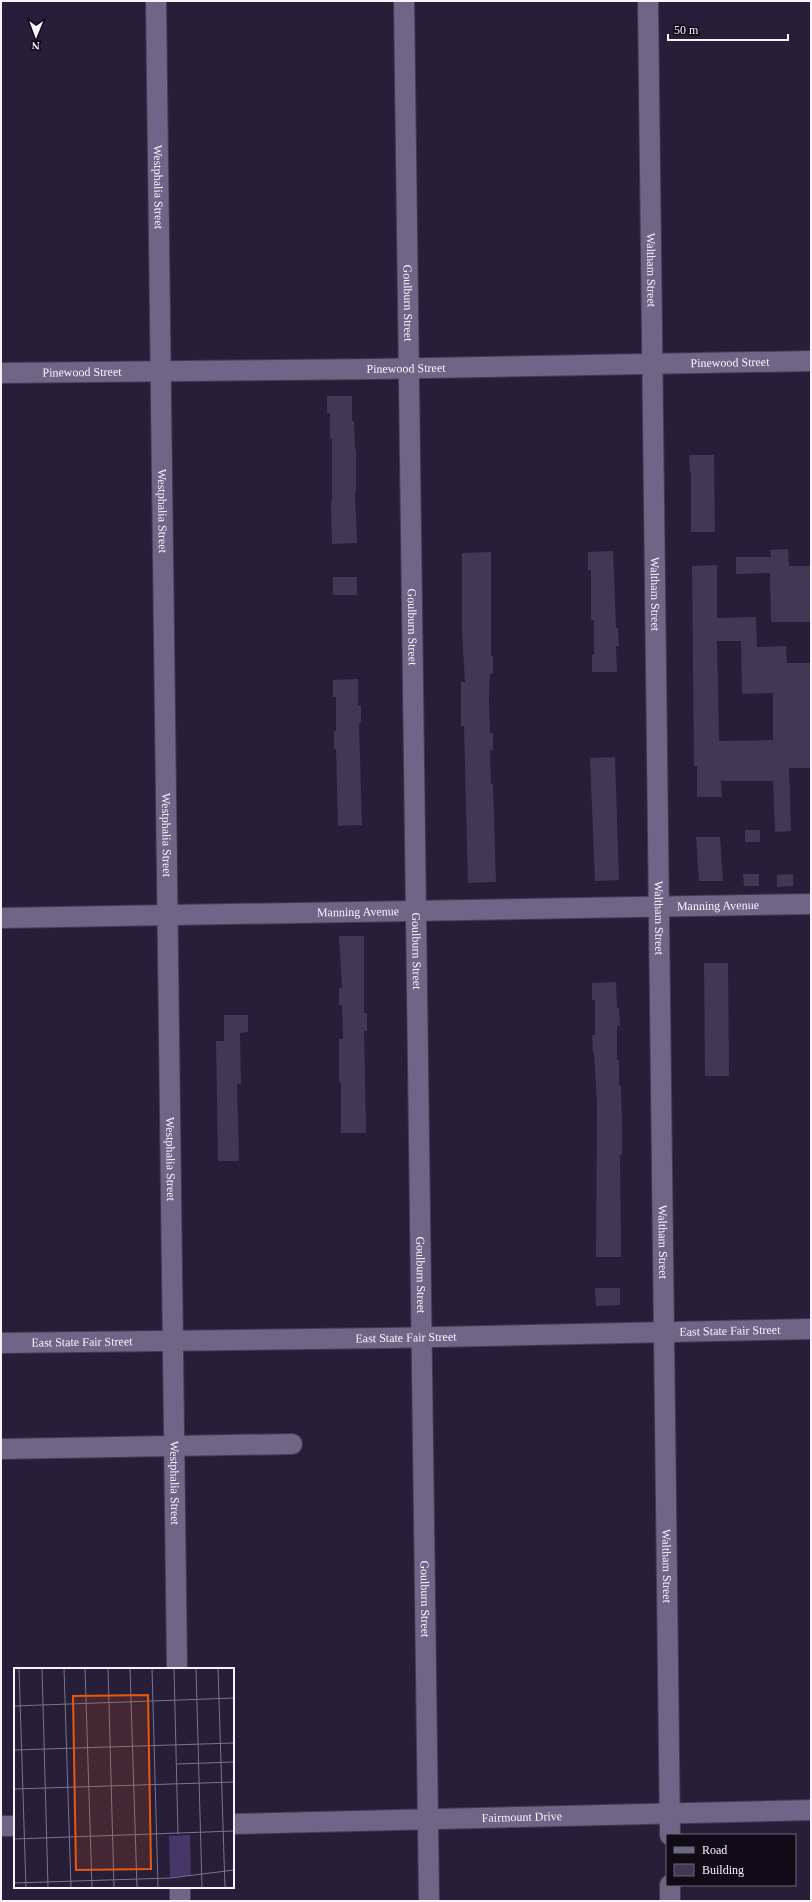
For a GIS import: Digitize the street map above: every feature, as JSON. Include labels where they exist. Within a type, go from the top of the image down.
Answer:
[{"type":"street","name":"Westphalia Street","points":[[156,1],[177,1668]]},
{"type":"street","name":"Goulburn Street","points":[[404,1],[420,1337],[429,1901]]},
{"type":"street","name":"Waltham Street","points":[[648,1],[670,1834]]},
{"type":"street","name":"Pinewood Street","points":[[1,373],[811,362]]},
{"type":"street","name":"Manning Avenue","points":[[1,918],[811,904]]},
{"type":"street","name":"East State Fair Street","points":[[1,1343],[420,1337],[811,1329]]},
{"type":"street","points":[[1,1449],[292,1444]]},
{"type":"street","name":"Fairmount Drive","points":[[234,1824],[669,1812],[811,1810]]},
{"type":"street","points":[[1,1826],[14,1826]]},
{"type":"street","points":[[670,1886],[670,1901]]},
{"type":"street","points":[[180,1888],[180,1901]]},
{"type":"building","points":[[327,396],[352,396],[352,421],[354,421],[356,449],[355,492],[357,543],[332,544],[332,439],[330,439],[330,413],[327,413]]},
{"type":"building","points":[[689,455],[714,455],[715,532],[691,532],[691,473]]},
{"type":"building","points":[[788,549],[789,566],[811,566],[811,622],[771,622],[770,573],[736,574],[736,557],[771,557],[770,550]]},
{"type":"building","points":[[613,551],[616,628],[618,628],[619,646],[616,646],[617,672],[592,672],[592,655],[594,655],[594,620],[591,621],[591,570],[588,570],[588,552]]},
{"type":"building","points":[[491,552],[491,656],[493,656],[493,674],[490,674],[489,699],[490,733],[493,733],[493,750],[490,750],[491,784],[493,784],[496,882],[468,883],[464,726],[461,726],[461,682],[465,682],[462,630],[462,553]]},
{"type":"building","points":[[717,565],[717,618],[756,617],[757,647],[786,646],[787,663],[811,663],[811,768],[789,768],[791,831],[775,832],[773,781],[721,781],[722,797],[697,797],[697,766],[694,766],[692,566]],"holes":[[[717,641],[741,641],[742,694],[773,693],[773,740],[719,741]]]},
{"type":"building","points":[[333,577],[357,577],[357,595],[333,595]]},
{"type":"building","points":[[358,679],[358,706],[361,705],[361,723],[359,723],[362,825],[338,826],[336,749],[334,749],[334,731],[336,731],[336,697],[333,697],[333,680]]},
{"type":"building","points":[[615,757],[619,880],[595,881],[590,758]]},
{"type":"building","points":[[745,830],[760,830],[760,842],[745,842]]},
{"type":"building","points":[[696,837],[720,837],[723,881],[699,881]]},
{"type":"building","points":[[743,874],[759,874],[759,886],[744,886]]},
{"type":"building","points":[[793,874],[793,886],[777,887],[777,875]]},
{"type":"building","points":[[339,936],[364,936],[364,1013],[367,1013],[367,1031],[364,1031],[366,1133],[341,1133],[339,1039],[343,1039],[342,1005],[339,1005],[339,988],[342,988]]},
{"type":"building","points":[[704,963],[728,963],[729,1076],[705,1076]]},
{"type":"building","points":[[616,982],[617,1008],[619,1008],[620,1026],[617,1026],[617,1060],[619,1060],[619,1085],[621,1085],[622,1129],[622,1155],[620,1155],[621,1257],[596,1257],[597,1103],[592,1035],[595,1035],[595,1000],[592,1000],[592,983]]},
{"type":"building","points":[[224,1015],[248,1015],[248,1032],[240,1033],[241,1084],[237,1084],[239,1161],[218,1161],[216,1041],[224,1041]]},
{"type":"building","points":[[595,1288],[620,1288],[620,1305],[596,1306]]}]
